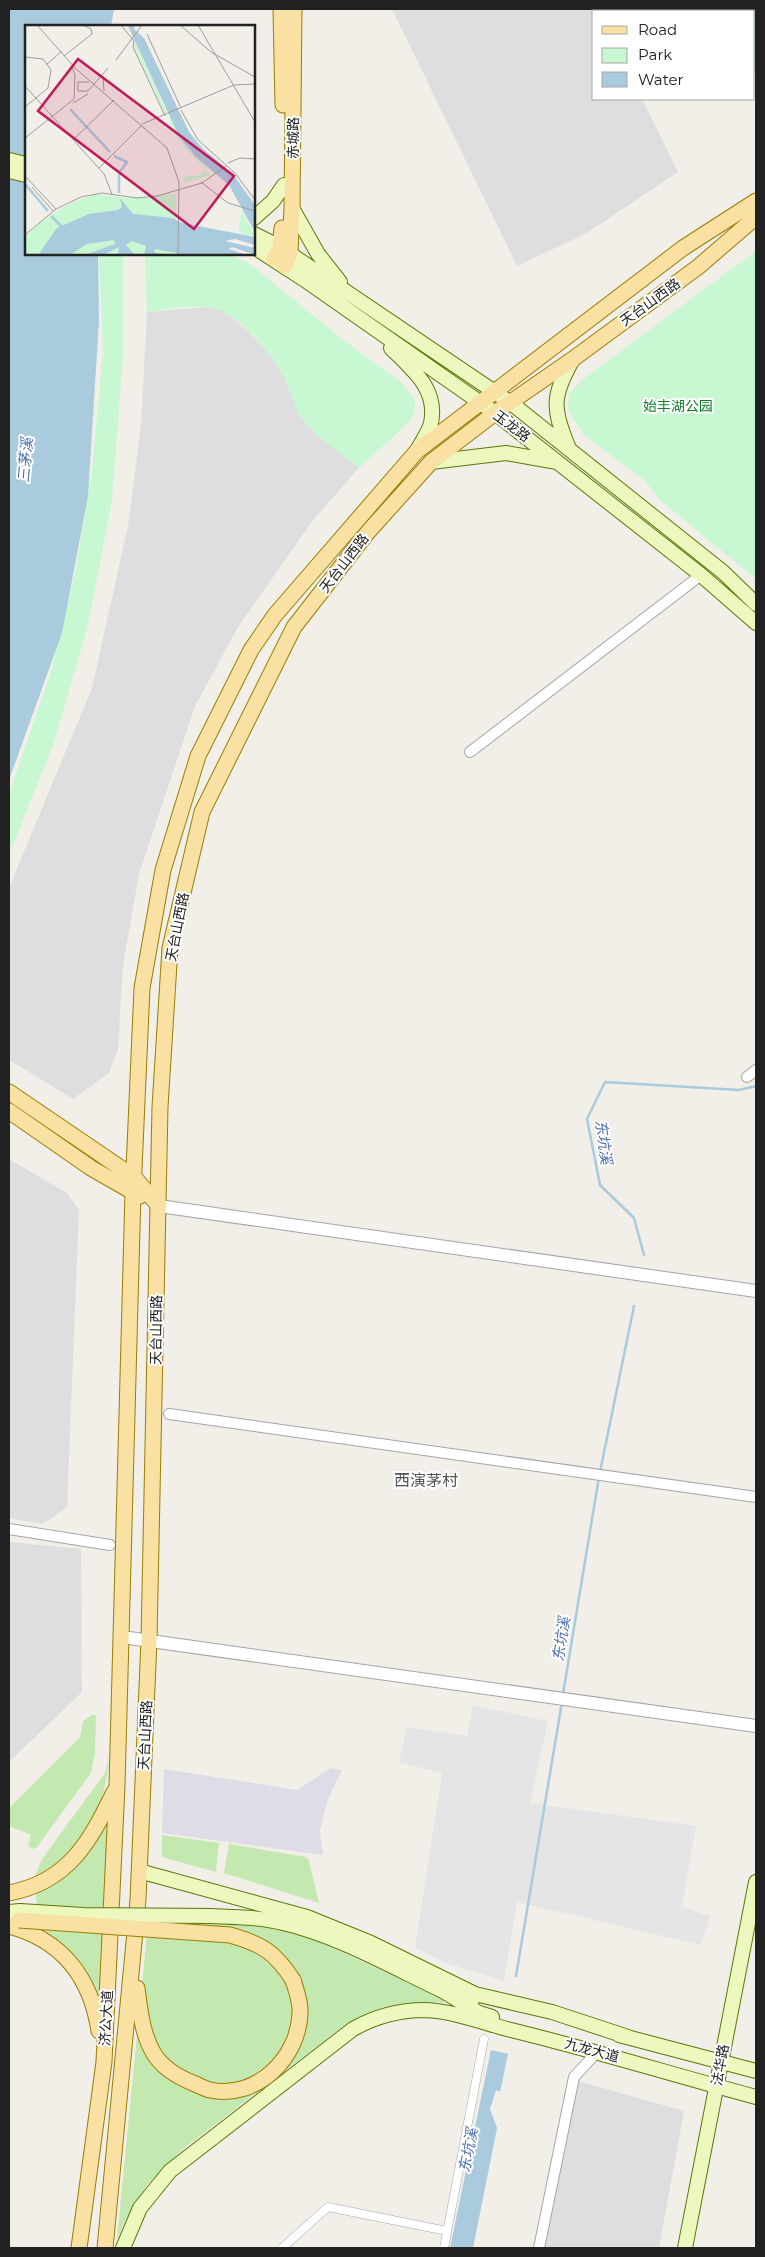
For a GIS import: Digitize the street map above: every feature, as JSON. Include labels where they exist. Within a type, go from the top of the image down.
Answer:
[{"type":"main road","name":"赤城路","points":[[282,9],[284,185],[282,256]]},
{"type":"main road","name":"赤城路","points":[[282,256],[292,208],[294,9]]},
{"type":"main road","points":[[9,160],[25,164]]},
{"type":"main road","points":[[9,171],[25,175]]},
{"type":"main road","points":[[255,217],[273,201],[284,185]]},
{"type":"main road","points":[[292,208],[318,254],[348,292]]},
{"type":"main road","name":"天台山西路","points":[[139,1871],[149,1640],[160,1106],[170,948],[202,812],[294,627],[368,532],[431,462],[495,413],[573,359],[698,267],[754,210]]},
{"type":"main road","name":"天台山西路","points":[[117,1786],[133,1192],[141,999],[163,870],[198,756],[250,650],[310,573],[417,451],[683,248],[754,210]]},
{"type":"main road","name":"玉龙路","points":[[255,235],[364,322],[495,413],[561,463],[701,574],[756,623]]},
{"type":"main road","name":"玉龙路","points":[[255,247],[282,256],[348,292],[511,403],[723,572],[756,604]]},
{"type":"main road","points":[[364,322],[427,386],[433,404],[431,424],[417,451]]},
{"type":"main road","points":[[568,447],[558,424],[555,407],[565,373],[573,359]]},
{"type":"main road","points":[[431,462],[506,453],[561,463]]},
{"type":"main road","points":[[183,805],[202,812]]},
{"type":"main road","points":[[141,999],[167,1001]]},
{"type":"main road","points":[[9,1092],[134,1177],[159,1206]]},
{"type":"main road","points":[[9,1111],[91,1168],[159,1206]]},
{"type":"main road","points":[[22,1889],[52,1878],[76,1858],[95,1832],[117,1786]]},
{"type":"main road","name":"济公大道","points":[[79,2248],[104,2062],[117,1786]]},
{"type":"main road","points":[[139,1871],[307,1917],[371,1943],[475,1994],[552,2012],[628,2037]]},
{"type":"main road","name":"济公大道","points":[[105,2248],[112,2195],[134,1962],[139,1871]]},
{"type":"main road","name":"法华路","points":[[684,2248],[756,1882]]},
{"type":"main road","points":[[16,1920],[83,1915],[211,1916],[257,1918],[283,1923],[312,1931],[443,1991],[479,2013],[598,2051]]},
{"type":"main road","points":[[16,1920],[70,1961],[86,1986],[96,2012],[104,2062]]},
{"type":"main road","points":[[16,1920],[230,1935],[251,1941],[268,1950],[281,1962],[293,1980],[300,2012],[298,2031],[282,2062],[267,2078],[236,2090],[211,2090],[176,2076],[154,2054],[142,2024],[134,1962]]},
{"type":"main road","points":[[443,1991],[495,2006],[628,2037]]},
{"type":"main road","name":"九龙大道","points":[[123,2248],[140,2208],[170,2171],[219,2131],[353,2029],[376,2016],[402,2011],[427,2010],[457,2015],[598,2051],[756,2097]]},
{"type":"main road","name":"九龙大道","points":[[628,2037],[756,2071]]},
{"type":"main road","points":[[88,2191],[112,2195]]},
{"type":"street","points":[[470,752],[701,574]]},
{"type":"street","points":[[747,1077],[756,1070]]},
{"type":"street","points":[[159,1206],[756,1291]]},
{"type":"street","points":[[169,1414],[756,1497]]},
{"type":"street","points":[[9,1529],[110,1545]]},
{"type":"street","points":[[122,1637],[756,1726]]},
{"type":"street","points":[[444,2248],[484,2039]]},
{"type":"street","points":[[539,2248],[574,2077],[598,2051]]},
{"type":"street","points":[[282,2248],[328,2207],[447,2231]]},
{"type":"shaded area","points":[[392,9],[598,9],[592,10],[592,100],[642,100],[678,172],[587,233],[517,266]]},
{"type":"shaded area","points":[[208,307],[224,311],[247,330],[267,351],[285,378],[299,415],[308,426],[359,468],[313,520],[238,627],[195,706],[139,874],[123,965],[118,1049],[109,1073],[73,1099],[9,1060],[9,888],[92,688],[128,526],[141,425],[147,312]]},
{"type":"shaded area","points":[[9,1159],[67,1193],[79,1210],[67,1507],[43,1524],[9,1518]]},
{"type":"shaded area","points":[[9,1542],[81,1549],[82,1692],[9,1762]]},
{"type":"shaded area","points":[[473,1705],[548,1721],[530,1803],[696,1826],[682,1907],[710,1916],[701,1945],[517,1902],[504,1981],[446,1963],[415,1948],[442,1773],[399,1762],[407,1727],[467,1736]]},
{"type":"shaded area","points":[[331,1768],[342,1770],[328,1799],[320,1830],[323,1855],[162,1833],[164,1769],[297,1790]]},
{"type":"shaded area","points":[[578,2081],[684,2111],[659,2248],[543,2248]]},
{"type":"green space","name":"始丰湖公园","points":[[756,251],[756,579],[659,499],[645,481],[583,434],[568,410],[569,394],[582,380]]},
{"type":"green space","points":[[99,255],[123,255],[123,358],[112,501],[87,629],[54,742],[9,854],[9,794],[50,675],[76,568],[92,471],[103,352]]},
{"type":"green space","points":[[145,255],[231,255],[250,264],[342,339],[402,383],[415,400],[414,414],[408,423],[359,468],[320,438],[301,417],[279,368],[263,346],[242,324],[219,310],[208,307],[185,307],[147,312]]},
{"type":"green space","points":[[92,1715],[96,1715],[95,1754],[91,1773],[37,1847],[33,1849],[28,1846],[31,1835],[9,1826],[9,1808],[80,1737],[83,1721]]},
{"type":"green space","points":[[109,1757],[100,1806],[84,1841],[74,1853],[60,1864],[40,1877],[35,1876],[42,1859],[105,1773]]},
{"type":"green space","points":[[108,1819],[100,2004],[38,1931],[36,1894],[71,1869]]},
{"type":"green space","points":[[162,1835],[219,1843],[216,1872],[162,1857]]},
{"type":"green space","points":[[229,1844],[306,1857],[309,1861],[319,1903],[224,1873]]},
{"type":"green space","points":[[148,1923],[231,1923],[269,1927],[302,1934],[444,1999],[444,2003],[417,2002],[383,2007],[347,2023],[183,2149],[147,2185],[126,2219],[117,2239]]},
{"type":"water","name":"三茅溪","points":[[9,9],[114,9],[111,25],[25,25],[25,255],[98,255],[99,321],[88,496],[62,633],[9,780]]},
{"type":"water","points":[[756,9],[756,76],[755,10],[724,10]]},
{"type":"water","points":[[491,2050],[508,2054],[500,2092],[496,2090],[490,2109],[497,2128],[473,2248],[450,2248]]},
{"type":"waterway","name":"东坑溪","points":[[644,1255],[634,1218],[600,1185],[587,1119],[605,1082],[739,1090],[756,1086]]},
{"type":"waterway","name":"东坑溪","points":[[600,1472],[634,1306]]},
{"type":"waterway","name":"东坑溪","points":[[563,1694],[599,1477]]},
{"type":"waterway","name":"东坑溪","points":[[516,1976],[562,1702]]},
{"type":"district","name":"西演茅村","points":[[426,1480]]}]
